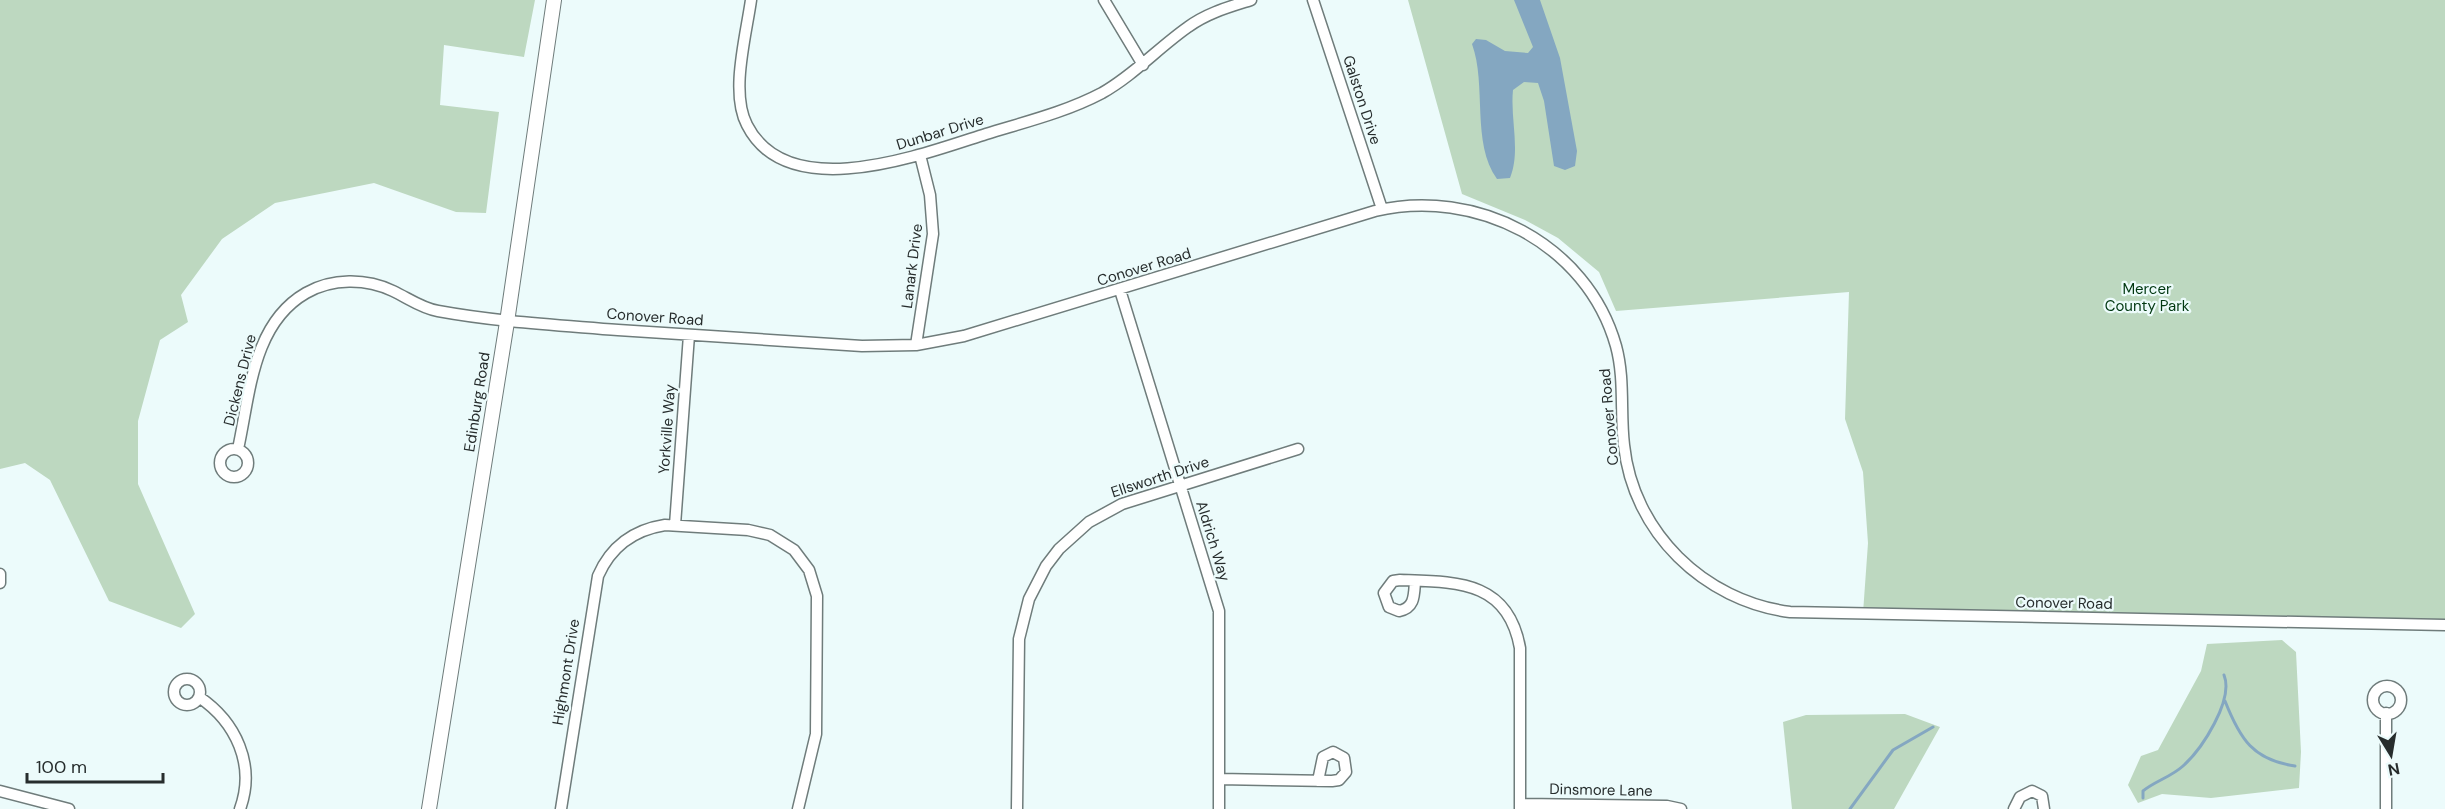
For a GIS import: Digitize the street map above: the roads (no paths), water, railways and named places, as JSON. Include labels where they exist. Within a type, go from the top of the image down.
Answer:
[{"type":"main road","name":"Edinburg Road","points":[[429,809],[507,322],[554,0]]},
{"type":"street","name":"Dunbar Drive","points":[[751,0],[740,102],[747,125],[762,145],[784,159],[837,169],[881,165],[920,155],[1082,103],[1124,80],[1190,26],[1221,9],[1251,0]]},
{"type":"street","points":[[1104,0],[1143,65]]},
{"type":"street","name":"Galston Drive","points":[[1313,0],[1382,209]]},
{"type":"street","name":"Lanark Drive","points":[[916,345],[933,234],[930,195],[920,155]]},
{"type":"street","name":"Conover Road","points":[[507,322],[862,346],[916,345],[964,336],[1382,209],[1424,205],[1448,206],[1486,214],[1540,241],[1573,269],[1598,304],[1615,344],[1622,383],[1624,446],[1632,485],[1640,503],[1660,537],[1673,552],[1704,580],[1736,599],[1770,610],[1790,612],[2445,625]]},
{"type":"street","name":"Dickens Drive","points":[[238,449],[266,335],[282,311],[307,292],[334,283],[364,282],[394,291],[436,311],[507,322]]},
{"type":"street","name":"Aldrich Way","points":[[1120,290],[1221,624],[1219,809]]},
{"type":"street","name":"Yorkville Way","points":[[675,525],[689,335]]},
{"type":"street","name":"Ellsworth Drive","points":[[1017,809],[1019,639],[1023,619],[1036,583],[1059,549],[1089,522],[1122,504],[1298,449]]},
{"type":"street","points":[[675,525],[748,530],[770,535],[794,550],[809,570],[816,596],[816,734],[798,809]]},
{"type":"street","name":"Highmont Drive","points":[[561,809],[594,589],[602,565],[618,545],[639,531],[652,527],[675,525]]},
{"type":"street","points":[[0,574],[0,583]]},
{"type":"street","points":[[1415,581],[1450,582],[1475,587],[1497,601],[1513,622],[1520,648],[1520,806]]},
{"type":"street","points":[[200,697],[223,717],[239,743],[245,773],[240,809]]},
{"type":"street","points":[[2386,713],[2386,809]]},
{"type":"street","points":[[1219,779],[1318,781]]},
{"type":"street","points":[[0,791],[69,809]]},
{"type":"street","points":[[2014,809],[2020,797],[2032,791],[2042,796],[2044,809]]},
{"type":"street","name":"Dinsmore Lane","points":[[1520,806],[1667,806],[1681,809]]},
{"type":"water","points":[[1514,0],[1540,0],[1560,58],[1577,151],[1575,166],[1565,170],[1554,166],[1544,101],[1538,83],[1524,82],[1513,90],[1515,157],[1513,168],[1510,178],[1497,179],[1489,165],[1484,148],[1479,77],[1472,44],[1476,39],[1486,40],[1505,51],[1528,53],[1533,47]]},
{"type":"waterway","points":[[2143,798],[2143,791],[2183,766],[2207,736],[2224,697],[2226,685],[2224,675]]},
{"type":"waterway","points":[[2225,701],[2236,726],[2258,753],[2268,759],[2295,766]]},
{"type":"waterway","points":[[1850,809],[1893,750],[1933,727]]},
{"type":"park label","name":"Mercer County Park","points":[[2147,298]]}]
